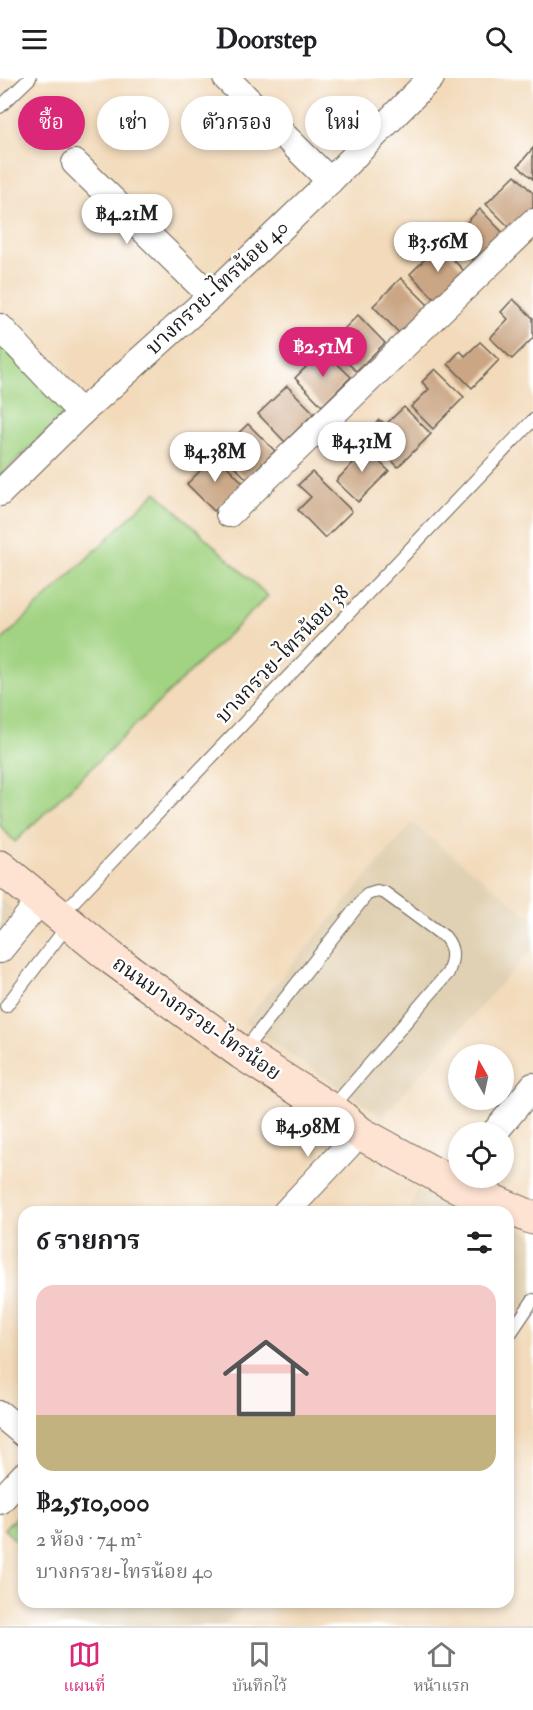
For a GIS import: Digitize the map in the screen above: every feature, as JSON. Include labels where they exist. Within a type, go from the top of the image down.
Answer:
[{"type":"main road","name":"ถนนบางกรวย-ไทรน้อย","points":[[0,867],[56,914],[242,1053],[331,1110],[360,1133],[448,1176]]},
{"type":"main road","name":"ถนนบางกรวย-ไทรน้อย","points":[[472,1188],[509,1206]]},
{"type":"main road","name":"ถนนบางกรวย-ไทรน้อย","points":[[514,1209],[533,1218]]},
{"type":"street","points":[[225,78],[330,181]]},
{"type":"street","name":"บางกรวย-ไทรน้อย 40","points":[[0,493],[81,413],[211,296],[330,181],[431,78]]},
{"type":"street","points":[[75,162],[211,296]]},
{"type":"street","points":[[228,514],[533,222]]},
{"type":"street","points":[[0,327],[81,413]]},
{"type":"street","points":[[0,950],[56,914]]},
{"type":"street","points":[[503,1122],[533,1086]]},
{"type":"street","points":[[292,1206],[360,1133]]},
{"type":"street","points":[[0,1414],[18,1429]]},
{"type":"street","points":[[0,1501],[18,1482]]},
{"type":"lane","points":[[0,106],[30,78]]},
{"type":"lane","name":"บางกรวย-ไทรน้อย 38","points":[[6,1006],[56,914],[533,420]]},
{"type":"lane","points":[[242,1053],[367,894],[377,891],[385,893],[445,937],[451,944],[452,962],[448,973],[331,1110]]},
{"type":"lane","points":[[514,1328],[533,1300]]},
{"type":"shaded area","points":[[412,823],[533,919],[533,948],[382,1117],[244,1022]]},
{"type":"shaded area","points":[[0,899],[19,915],[0,937]]},
{"type":"shaded area","points":[[417,1189],[460,1206],[411,1206]]},
{"type":"shaded area","points":[[514,1227],[533,1235],[533,1292],[514,1322]]},
{"type":"shaded area","points":[[74,1608],[242,1608],[224,1626],[55,1626]]},
{"type":"green space","points":[[0,343],[67,411],[0,476]]},
{"type":"green space","points":[[156,492],[268,596],[15,842],[0,826],[0,642]]},
{"type":"green space","points":[[18,1515],[18,1543],[4,1529]]},
{"type":"building","points":[[533,148],[533,179],[518,166]]},
{"type":"building","points":[[515,175],[533,193],[533,213],[514,232],[486,204]]},
{"type":"building","points":[[480,209],[507,237],[479,265],[451,238]]},
{"type":"building","points":[[439,245],[466,273],[437,301],[410,274]]},
{"type":"building","points":[[401,278],[429,306],[400,334],[373,306]]},
{"type":"building","points":[[513,299],[533,318],[533,338],[512,359],[490,338],[508,319],[501,312]]},
{"type":"building","points":[[358,315],[385,343],[356,371],[329,344]]},
{"type":"building","points":[[480,342],[499,360],[472,388],[448,364],[460,351],[465,356]]},
{"type":"building","points":[[323,350],[351,377],[322,406],[295,378]]},
{"type":"building","points":[[435,369],[464,397],[433,429],[411,407],[429,389],[422,382]]},
{"type":"building","points":[[287,386],[314,413],[285,442],[258,414]]},
{"type":"building","points":[[404,407],[431,434],[398,467],[366,434],[379,420],[386,424]]},
{"type":"building","points":[[248,424],[275,451],[247,479],[219,452]]},
{"type":"building","points":[[360,443],[389,471],[358,502],[336,481],[354,462],[347,455]]},
{"type":"building","points":[[216,455],[243,483],[214,511],[187,484]]},
{"type":"building","points":[[312,472],[352,511],[325,538],[298,510],[311,497],[298,485]]}]
